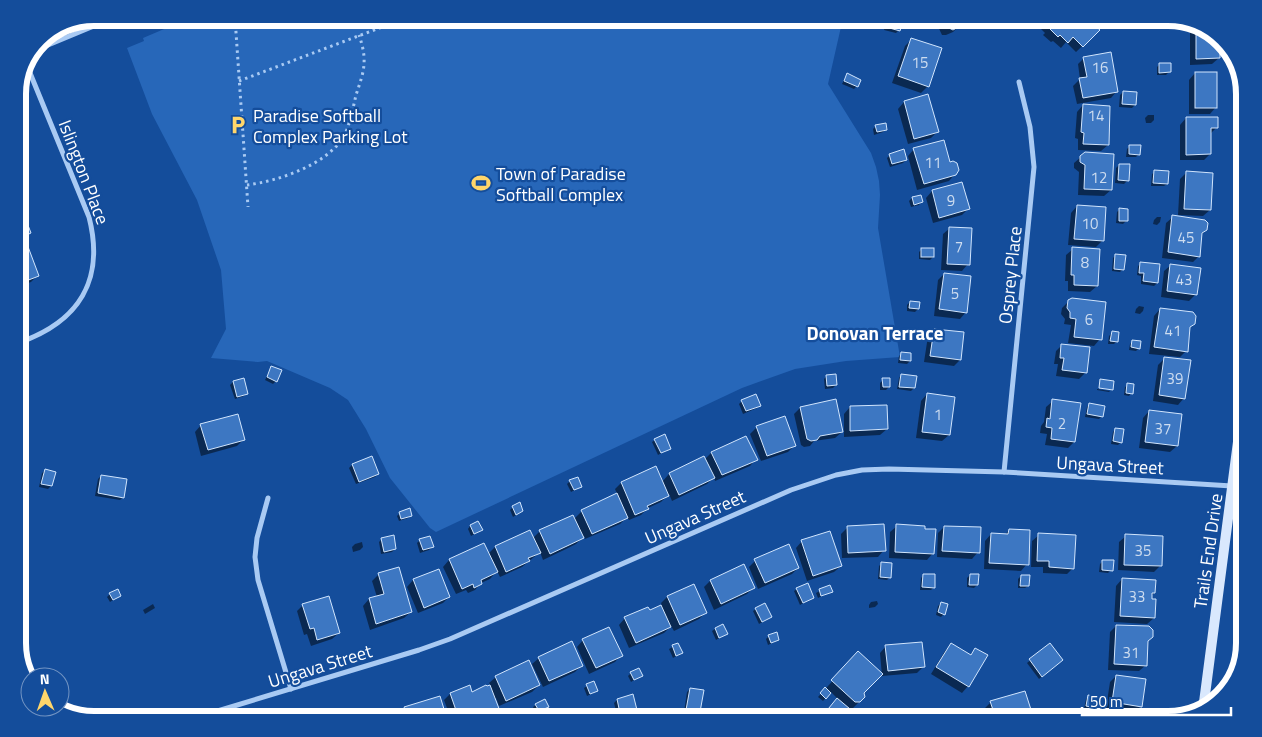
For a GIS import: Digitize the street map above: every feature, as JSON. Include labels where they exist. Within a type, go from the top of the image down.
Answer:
[{"type":"street","points":[[46,46],[93,26]]},
{"type":"street","name":"Islington Place","points":[[26,341],[59,323],[74,308],[84,293],[91,276],[95,257],[94,236],[90,217],[30,73]]},
{"type":"street","name":"Osprey Place","points":[[1004,472],[1034,168],[1030,128],[1019,82]]},
{"type":"street","name":"Trails End Drive","points":[[1204,700],[1236,461]]},
{"type":"street","name":"Ungava Street","points":[[220,711],[450,639],[813,481],[862,470],[1004,472],[1233,486]]},
{"type":"street","points":[[268,498],[257,538],[255,557],[258,580],[291,689]]},
{"type":"path","points":[[236,26],[248,206]]},
{"type":"path","points":[[239,81],[385,26]]},
{"type":"path","points":[[247,185],[277,180],[294,174],[325,155],[343,137],[365,61],[359,36]]},
{"type":"shaded area","points":[[171,26],[841,26],[828,84],[871,153],[876,167],[880,195],[878,228],[900,357],[846,361],[795,369],[742,388],[436,532],[430,528],[390,478],[366,429],[348,400],[330,388],[267,361],[211,358],[226,329],[221,270],[197,200],[152,114],[127,48],[144,41],[143,38]]},
{"type":"building","points":[[886,26],[902,26],[900,31]]},
{"type":"building","points":[[948,26],[960,26],[953,30]]},
{"type":"building","points":[[1051,26],[1095,26],[1100,30],[1083,47],[1073,37],[1068,43],[1049,28]]},
{"type":"building","points":[[1196,32],[1216,46],[1220,52],[1220,58],[1196,59]]},
{"type":"building","points":[[911,38],[942,48],[929,87],[898,76]]},
{"type":"building","points":[[1111,52],[1118,92],[1083,98],[1079,78],[1087,77],[1083,57]]},
{"type":"building","points":[[1159,63],[1171,63],[1171,72],[1159,73]]},
{"type":"building","points":[[1195,72],[1217,72],[1217,108],[1195,108]]},
{"type":"building","points":[[847,73],[861,80],[858,87],[844,81]]},
{"type":"building","points":[[1123,91],[1137,92],[1136,105],[1122,104]]},
{"type":"building","points":[[928,94],[939,132],[914,139],[904,101]]},
{"type":"building","points":[[1083,104],[1110,106],[1109,145],[1083,144],[1084,133],[1081,132]]},
{"type":"building","points":[[1186,117],[1218,117],[1218,128],[1211,128],[1211,154],[1186,155]]},
{"type":"building","points":[[886,123],[887,130],[877,132],[875,125]]},
{"type":"building","points":[[944,140],[950,162],[957,163],[959,170],[956,175],[924,184],[913,148]]},
{"type":"building","points":[[1129,145],[1141,145],[1140,155],[1129,154]]},
{"type":"building","points":[[904,149],[907,160],[892,164],[889,154]]},
{"type":"building","points":[[1085,152],[1114,154],[1112,190],[1084,189],[1085,165],[1080,162],[1080,156]]},
{"type":"building","points":[[1119,164],[1130,164],[1129,181],[1118,180]]},
{"type":"building","points":[[1154,170],[1169,171],[1168,184],[1153,183]]},
{"type":"building","points":[[1186,171],[1213,173],[1211,210],[1184,209]]},
{"type":"building","points":[[962,182],[970,209],[939,218],[932,190]]},
{"type":"building","points":[[921,195],[923,202],[914,205],[912,197]]},
{"type":"building","points":[[1077,205],[1106,207],[1104,241],[1074,239]]},
{"type":"building","points":[[1119,208],[1128,209],[1128,221],[1119,221]]},
{"type":"building","points":[[1172,215],[1205,220],[1208,223],[1207,230],[1202,233],[1200,257],[1168,252]]},
{"type":"building","points":[[26,220],[31,233],[26,235]]},
{"type":"building","points":[[949,227],[972,228],[970,265],[947,264]]},
{"type":"building","points":[[26,244],[39,276],[26,281]]},
{"type":"building","points":[[1072,247],[1100,249],[1098,286],[1074,285],[1074,275],[1071,275]]},
{"type":"building","points":[[921,248],[934,248],[934,257],[921,257]]},
{"type":"building","points":[[1115,254],[1126,255],[1124,270],[1114,269]]},
{"type":"building","points":[[1140,262],[1160,264],[1158,283],[1143,281],[1144,273],[1139,273]]},
{"type":"building","points":[[1170,264],[1201,268],[1197,295],[1167,291]]},
{"type":"building","points":[[944,273],[971,276],[967,313],[939,309]]},
{"type":"building","points":[[1072,298],[1106,302],[1102,340],[1074,337],[1076,319],[1070,318],[1070,312],[1067,308],[1068,300]]},
{"type":"building","points":[[910,301],[920,302],[919,309],[909,308]]},
{"type":"building","points":[[1160,308],[1193,312],[1196,316],[1195,324],[1190,327],[1188,352],[1154,347]]},
{"type":"building","points":[[934,329],[964,332],[961,360],[930,356]]},
{"type":"building","points":[[1112,331],[1119,332],[1118,342],[1110,341]]},
{"type":"building","points":[[1132,340],[1141,341],[1140,349],[1131,347]]},
{"type":"building","points":[[1061,344],[1090,347],[1087,373],[1062,370],[1064,358],[1060,358]]},
{"type":"building","points":[[901,352],[911,353],[911,361],[900,360]]},
{"type":"building","points":[[1164,357],[1191,360],[1185,399],[1159,395]]},
{"type":"building","points":[[271,366],[282,370],[277,382],[267,377]]},
{"type":"building","points":[[836,374],[837,385],[827,386],[826,375]]},
{"type":"building","points":[[901,374],[917,376],[915,388],[899,387]]},
{"type":"building","points":[[244,378],[248,394],[237,397],[233,381]]},
{"type":"building","points":[[882,378],[890,378],[890,387],[883,387]]},
{"type":"building","points":[[1100,379],[1114,381],[1113,390],[1099,388]]},
{"type":"building","points":[[1127,383],[1134,384],[1133,394],[1126,393]]},
{"type":"building","points":[[927,393],[955,397],[950,435],[922,432]]},
{"type":"building","points":[[756,394],[761,406],[746,411],[741,400]]},
{"type":"building","points":[[836,399],[843,432],[820,436],[817,440],[811,441],[807,439],[800,407]]},
{"type":"building","points":[[1052,399],[1081,403],[1075,442],[1051,439],[1052,428],[1046,427],[1047,418],[1050,419]]},
{"type":"building","points":[[1089,403],[1105,406],[1103,417],[1087,414]]},
{"type":"building","points":[[887,405],[888,429],[850,431],[850,406]]},
{"type":"building","points":[[1149,410],[1182,414],[1178,446],[1145,442]]},
{"type":"building","points":[[238,414],[245,440],[208,450],[200,424]]},
{"type":"building","points":[[785,416],[796,446],[767,456],[756,426]]},
{"type":"building","points":[[1115,428],[1124,429],[1122,443],[1113,441]]},
{"type":"building","points":[[665,434],[671,449],[661,453],[654,439]]},
{"type":"building","points":[[746,436],[758,460],[722,475],[711,452]]},
{"type":"building","points":[[372,456],[379,474],[359,482],[352,464]]},
{"type":"building","points":[[704,456],[715,478],[679,495],[669,473]]},
{"type":"building","points":[[656,466],[669,496],[647,506],[649,509],[635,515],[621,482]]},
{"type":"building","points":[[45,469],[56,472],[52,486],[41,484]]},
{"type":"building","points":[[101,475],[127,479],[124,498],[98,493]]},
{"type":"building","points":[[578,477],[582,487],[574,490],[569,480]]},
{"type":"building","points":[[617,493],[628,518],[592,534],[581,510]]},
{"type":"building","points":[[520,502],[523,511],[516,515],[512,506]]},
{"type":"building","points":[[410,508],[412,516],[401,519],[399,512]]},
{"type":"building","points":[[573,515],[584,538],[550,554],[539,530]]},
{"type":"building","points":[[478,521],[483,530],[474,534],[470,525]]},
{"type":"building","points":[[884,524],[886,551],[848,553],[847,526]]},
{"type":"building","points":[[896,524],[925,526],[925,529],[936,529],[934,554],[895,552]]},
{"type":"building","points":[[944,526],[981,527],[980,553],[942,551]]},
{"type":"building","points":[[1009,529],[1030,530],[1029,565],[989,563],[991,533],[1008,534]]},
{"type":"building","points":[[530,530],[541,553],[528,558],[530,561],[506,572],[495,546]]},
{"type":"building","points":[[830,531],[842,566],[813,576],[801,540]]},
{"type":"building","points":[[1038,533],[1076,535],[1074,569],[1049,567],[1049,561],[1037,561]]},
{"type":"building","points":[[1125,534],[1163,536],[1162,566],[1124,565]]},
{"type":"building","points":[[394,535],[396,549],[384,552],[381,538]]},
{"type":"building","points":[[430,536],[434,547],[423,550],[419,539]]},
{"type":"building","points":[[484,543],[498,572],[481,580],[482,584],[474,588],[473,584],[462,589],[449,559]]},
{"type":"building","points":[[789,544],[799,568],[765,583],[754,559]]},
{"type":"building","points":[[1102,560],[1114,560],[1113,571],[1102,570]]},
{"type":"building","points":[[881,562],[892,563],[891,578],[880,577]]},
{"type":"building","points":[[744,564],[755,588],[721,604],[710,580]]},
{"type":"building","points":[[399,567],[412,612],[376,624],[369,598],[384,594],[378,573]]},
{"type":"building","points":[[439,569],[450,597],[424,608],[413,579]]},
{"type":"building","points":[[923,574],[935,574],[935,588],[922,587]]},
{"type":"building","points":[[970,574],[979,574],[978,585],[969,585]]},
{"type":"building","points":[[1021,575],[1030,575],[1029,586],[1020,586]]},
{"type":"building","points":[[1122,578],[1156,580],[1155,593],[1152,593],[1152,599],[1156,599],[1155,618],[1120,616]]},
{"type":"building","points":[[808,583],[814,598],[803,603],[796,588]]},
{"type":"building","points":[[694,584],[707,613],[680,625],[667,596]]},
{"type":"building","points":[[830,585],[833,592],[821,596],[819,589]]},
{"type":"building","points":[[118,589],[121,596],[113,600],[109,593]]},
{"type":"building","points":[[329,596],[340,633],[317,640],[314,628],[310,629],[302,604]]},
{"type":"building","points":[[941,602],[948,604],[945,615],[938,612]]},
{"type":"building","points":[[765,603],[772,617],[762,622],[755,608]]},
{"type":"building","points":[[661,605],[671,627],[636,643],[624,617],[648,607],[650,610]]},
{"type":"building","points":[[723,624],[728,634],[719,638],[715,628]]},
{"type":"building","points":[[1116,625],[1149,626],[1153,630],[1153,637],[1148,641],[1147,666],[1114,664]]},
{"type":"building","points":[[609,627],[623,656],[596,668],[582,639]]},
{"type":"building","points":[[777,632],[779,640],[771,643],[768,635]]},
{"type":"building","points":[[572,641],[583,666],[549,681],[538,657]]},
{"type":"building","points":[[922,642],[925,667],[888,671],[885,645]]},
{"type":"building","points":[[678,643],[683,653],[676,656],[672,645]]},
{"type":"building","points":[[951,643],[971,655],[975,648],[988,655],[969,687],[936,667]]},
{"type":"building","points":[[1050,643],[1063,660],[1042,677],[1029,659]]},
{"type":"building","points":[[858,651],[883,674],[864,693],[865,697],[860,702],[855,702],[831,680]]},
{"type":"building","points":[[529,660],[540,685],[506,701],[495,676]]},
{"type":"building","points":[[639,668],[643,676],[634,680],[630,672]]},
{"type":"building","points":[[1116,675],[1146,679],[1142,707],[1112,702]]},
{"type":"building","points":[[594,681],[598,691],[590,694],[586,684]]},
{"type":"building","points":[[470,685],[472,692],[490,685],[500,711],[456,711],[450,693]]},
{"type":"building","points":[[825,687],[831,693],[826,699],[820,693]]},
{"type":"building","points":[[690,688],[704,690],[700,711],[686,710]]},
{"type":"building","points":[[1025,691],[1031,711],[993,711],[990,701]]},
{"type":"building","points":[[633,694],[637,711],[620,711],[617,699]]},
{"type":"building","points":[[1088,695],[1097,696],[1095,708],[1086,706]]},
{"type":"building","points":[[440,696],[445,711],[405,711],[404,707]]},
{"type":"building","points":[[837,698],[852,711],[826,711]]},
{"type":"building","points":[[545,699],[549,707],[539,711],[535,704]]},
{"type":"place","name":"Paradise Softball Complex Parking Lot","points":[[238,125]]},
{"type":"place","name":"Town of Paradise Softball Complex","points":[[481,183]]},
{"type":"district","name":"Donovan Terrace","points":[[875,332]]}]
